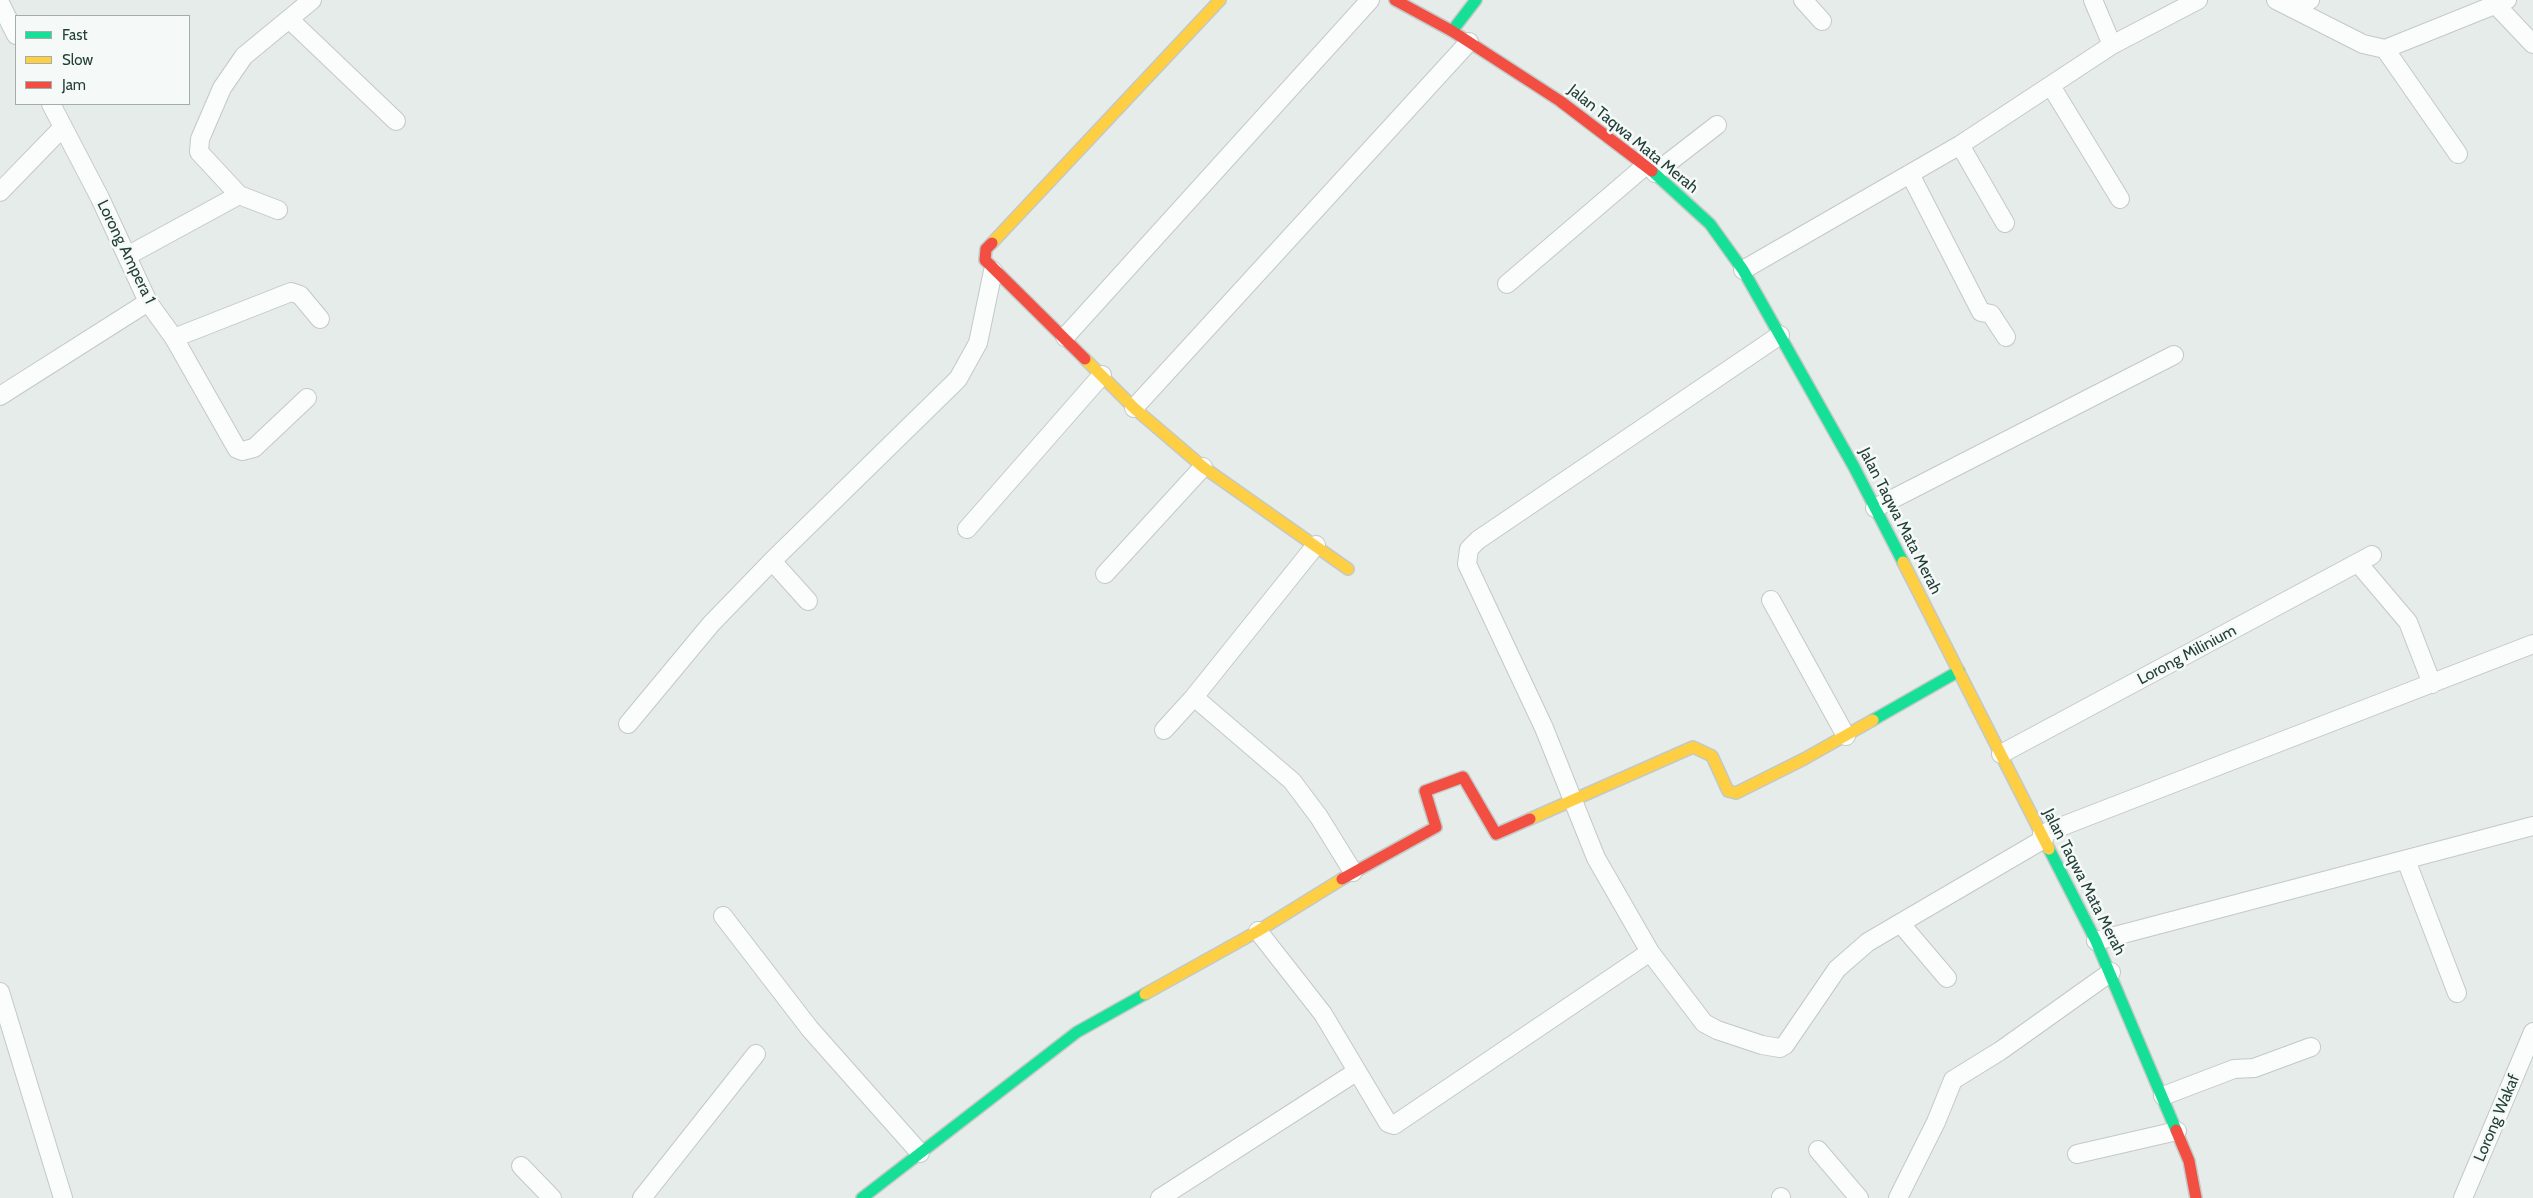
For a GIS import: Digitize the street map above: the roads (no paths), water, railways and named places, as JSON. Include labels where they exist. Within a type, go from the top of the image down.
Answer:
[{"type":"street","points":[[278,210],[239,195],[199,152],[200,139],[222,88],[244,56],[312,0]]},
{"type":"street","points":[[1220,0],[986,249],[985,260],[994,271],[1065,337],[1134,408],[1203,467],[1348,569]]},
{"type":"street","points":[[1065,337],[1370,0]]},
{"type":"street","name":"Jalan Taqwa Mata Merah","points":[[1395,0],[1452,30],[1560,101],[1650,170],[1710,224],[1743,270],[1876,508],[2096,941],[2190,1161],[2196,1198]]},
{"type":"street","points":[[1452,30],[1476,0]]},
{"type":"street","points":[[1803,0],[1822,21]]},
{"type":"street","points":[[2093,0],[2112,45]]},
{"type":"street","points":[[1743,270],[1960,145],[2112,45],[2198,0]]},
{"type":"street","points":[[2276,0],[2363,44],[2386,49],[2501,2],[2533,44]]},
{"type":"street","points":[[2294,9],[2310,0]]},
{"type":"street","points":[[0,3],[15,33]]},
{"type":"street","points":[[289,19],[396,122]]},
{"type":"street","points":[[1134,408],[1469,42]]},
{"type":"street","points":[[2386,49],[2458,154]]},
{"type":"street","points":[[2051,86],[2120,199]]},
{"type":"street","name":"Lorong Ampera 1","points":[[52,105],[100,198],[148,302],[174,338],[237,449],[242,451],[254,448],[307,398]]},
{"type":"street","points":[[1507,284],[1650,170],[1717,125]]},
{"type":"street","points":[[0,192],[63,127]]},
{"type":"street","points":[[1960,145],[2006,223]]},
{"type":"street","points":[[1910,174],[1981,312],[1991,314],[2006,337]]},
{"type":"street","points":[[127,256],[239,195]]},
{"type":"street","points":[[628,724],[711,624],[772,561],[958,379],[978,343],[994,271]]},
{"type":"street","points":[[174,338],[291,292],[300,295],[320,319]]},
{"type":"street","points":[[0,396],[148,302]]},
{"type":"street","points":[[1780,334],[1486,534],[1469,549],[1467,564],[1544,728],[1596,858],[1650,952],[1704,1023],[1717,1030],[1762,1045],[1780,1048],[1785,1045],[1837,969],[1868,942],[1901,924],[2043,837],[2533,644]]},
{"type":"street","points":[[1876,508],[2174,355]]},
{"type":"street","points":[[968,529],[1102,375]]},
{"type":"street","points":[[1105,574],[1203,467]]},
{"type":"street","points":[[1164,730],[1194,697],[1316,545]]},
{"type":"street","name":"Lorong Milinium","points":[[2001,754],[2365,559],[2408,622],[2432,684]]},
{"type":"street","points":[[772,561],[808,601]]},
{"type":"street","points":[[1771,600],[1846,736]]},
{"type":"street","points":[[862,1198],[1078,1032],[1258,931],[1353,872],[1436,827],[1425,791],[1463,777],[1496,834],[1693,747],[1704,750],[1712,756],[1728,791],[1736,793],[1846,736],[1959,671]]},
{"type":"street","points":[[1194,697],[1292,781],[1319,816],[1353,872]]},
{"type":"street","points":[[2096,941],[2533,826]]},
{"type":"street","points":[[2406,860],[2457,993]]},
{"type":"street","points":[[723,916],[810,1029],[923,1150]]},
{"type":"street","points":[[1901,924],[1947,978]]},
{"type":"street","points":[[1258,931],[1324,1014],[1356,1072],[1388,1123],[1395,1125],[1650,952]]},
{"type":"street","points":[[1898,1198],[1936,1122],[1953,1080],[2000,1052],[2110,972]]},
{"type":"street","points":[[0,992],[63,1198]]},
{"type":"street","name":"Lorong Wakaf","points":[[2463,1198],[2532,1035]]},
{"type":"street","points":[[2163,1096],[2234,1069],[2254,1068],[2311,1048]]},
{"type":"street","points":[[642,1198],[756,1054]]},
{"type":"street","points":[[1160,1198],[1356,1072]]},
{"type":"street","points":[[2077,1154],[2178,1131]]},
{"type":"street","points":[[1818,1150],[1859,1198]]},
{"type":"street","points":[[522,1166],[552,1198]]}]
